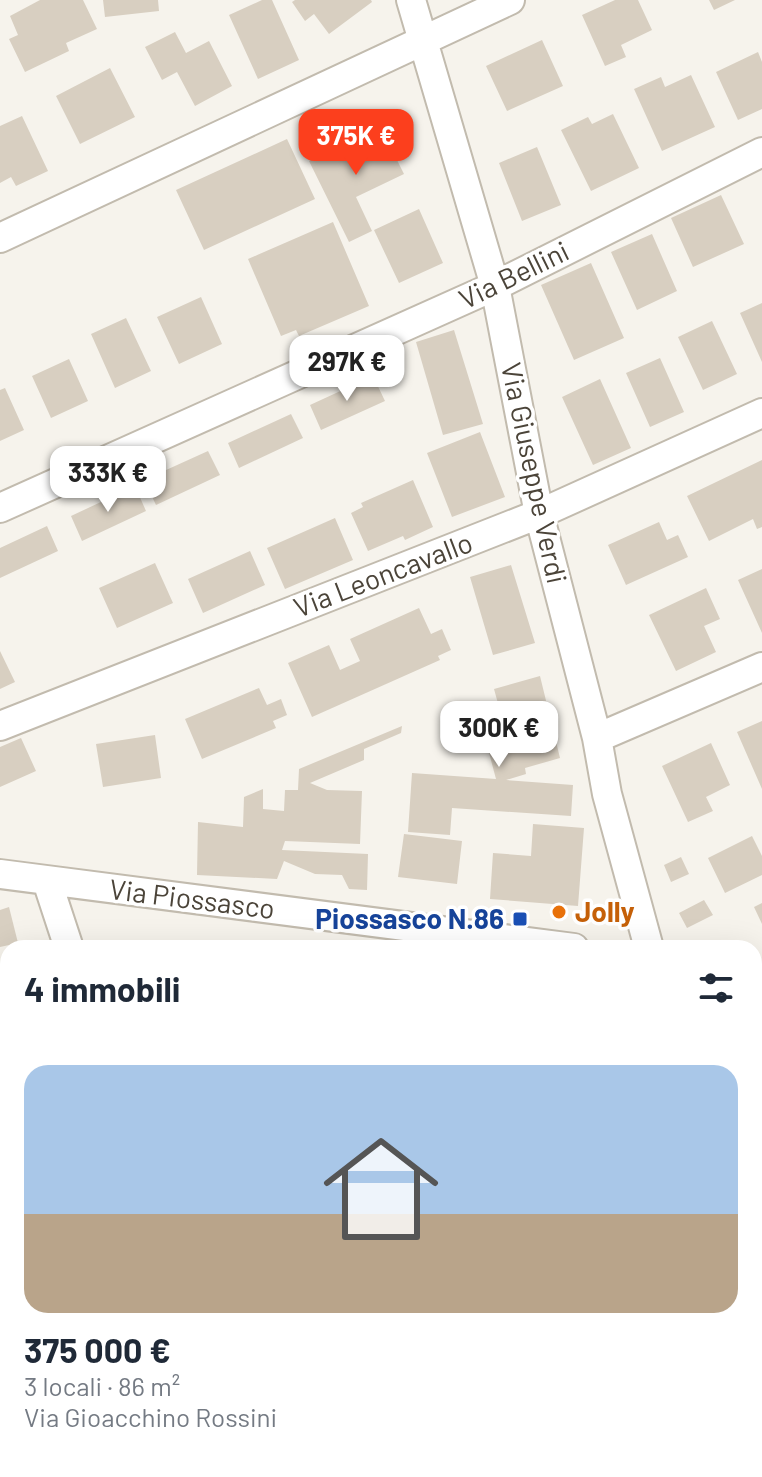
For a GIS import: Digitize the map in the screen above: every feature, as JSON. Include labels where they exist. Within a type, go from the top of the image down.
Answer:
[{"type":"street","name":"Via Giuseppe Verdi","points":[[411,0],[495,286],[539,514],[597,738],[607,794],[647,940]]},
{"type":"street","points":[[0,238],[510,0]]},
{"type":"street","name":"Via Bellini","points":[[0,508],[495,286],[762,152]]},
{"type":"street","name":"Via Leoncavallo","points":[[0,726],[539,514],[762,413]]},
{"type":"street","points":[[597,738],[762,667]]},
{"type":"street","name":"Via Piossasco","points":[[0,874],[511,940]]},
{"type":"street","points":[[47,881],[66,940]]},
{"type":"building","points":[[40,0],[83,0],[97,29],[66,43],[69,51],[25,72],[9,39],[18,35],[10,16]]},
{"type":"building","points":[[103,0],[158,0],[159,11],[105,17]]},
{"type":"building","points":[[262,0],[272,0],[299,60],[258,79],[229,15]]},
{"type":"building","points":[[615,0],[638,0],[652,30],[621,45],[626,57],[605,66],[582,15]]},
{"type":"building","points":[[709,0],[735,0],[714,10]]},
{"type":"building","points":[[292,2],[372,2],[329,34],[314,14],[305,21]]},
{"type":"building","points":[[175,32],[186,53],[209,41],[232,86],[195,106],[177,72],[162,80],[145,47]]},
{"type":"building","points":[[542,40],[563,86],[507,111],[486,66]]},
{"type":"building","points":[[758,52],[762,62],[762,109],[738,120],[716,72]]},
{"type":"building","points":[[110,68],[135,117],[80,144],[56,96]]},
{"type":"building","points":[[691,75],[715,127],[662,151],[634,89],[661,77],[665,87]]},
{"type":"building","points":[[613,114],[639,168],[591,191],[561,130],[588,117],[592,124]]},
{"type":"building","points":[[22,116],[48,171],[16,186],[11,177],[0,183],[0,126]]},
{"type":"building","points":[[380,126],[404,174],[356,197],[372,231],[349,242],[309,161]]},
{"type":"building","points":[[287,139],[315,199],[204,250],[176,190]]},
{"type":"building","points":[[537,147],[561,205],[522,221],[499,163]]},
{"type":"building","points":[[721,195],[744,244],[693,267],[671,218]]},
{"type":"building","points":[[419,209],[443,263],[399,283],[374,230]]},
{"type":"building","points":[[333,222],[369,306],[299,336],[296,330],[281,336],[248,259]]},
{"type":"building","points":[[652,234],[677,291],[637,310],[611,252]]},
{"type":"building","points":[[591,263],[624,338],[574,360],[541,285]]},
{"type":"building","points":[[201,297],[222,344],[179,364],[157,317]]},
{"type":"building","points":[[762,303],[762,362],[740,313]]},
{"type":"building","points":[[126,318],[151,371],[115,388],[91,334]]},
{"type":"building","points":[[712,321],[737,374],[703,390],[678,337]]},
{"type":"building","points":[[454,330],[483,424],[443,435],[416,342]]},
{"type":"building","points":[[660,358],[684,412],[650,427],[626,373]]},
{"type":"building","points":[[69,359],[88,401],[51,418],[32,376]]},
{"type":"building","points":[[373,376],[385,401],[321,430],[310,405]]},
{"type":"building","points":[[600,379],[631,448],[593,465],[562,397]]},
{"type":"building","points":[[5,388],[24,430],[0,441],[0,390]]},
{"type":"building","points":[[291,414],[303,438],[239,468],[228,443]]},
{"type":"building","points":[[480,432],[505,497],[452,517],[427,453]]},
{"type":"building","points":[[208,451],[220,475],[156,505],[144,480]]},
{"type":"building","points":[[762,460],[762,527],[757,529],[753,519],[709,541],[687,496]]},
{"type":"building","points":[[413,480],[433,527],[405,540],[403,536],[368,551],[351,513],[363,507],[361,503]]},
{"type":"building","points":[[135,486],[146,511],[82,541],[71,516]]},
{"type":"building","points":[[335,518],[353,560],[285,589],[267,548]]},
{"type":"building","points":[[659,522],[667,540],[678,535],[688,557],[626,585],[608,545]]},
{"type":"building","points":[[47,526],[58,551],[0,578],[0,548]]},
{"type":"building","points":[[250,551],[265,585],[203,613],[188,579]]},
{"type":"building","points":[[155,563],[173,603],[117,628],[99,588]]},
{"type":"building","points":[[511,565],[535,643],[493,655],[470,577]]},
{"type":"building","points":[[762,569],[762,633],[738,580]]},
{"type":"building","points":[[706,588],[720,619],[704,626],[716,652],[676,671],[649,615]]},
{"type":"building","points":[[419,608],[431,634],[442,629],[451,650],[438,656],[440,660],[312,717],[288,663],[329,645],[340,670],[360,661],[350,639]]},
{"type":"building","points":[[0,651],[15,682],[0,689]]},
{"type":"building","points":[[540,676],[560,758],[525,768],[526,774],[506,780],[573,785],[571,816],[452,808],[450,835],[408,832],[412,773],[496,779],[484,734],[505,729],[494,689]]},
{"type":"building","points":[[259,688],[267,705],[281,699],[287,715],[273,721],[276,728],[202,759],[185,719]]},
{"type":"building","points":[[762,721],[762,789],[737,732]]},
{"type":"building","points":[[402,726],[401,733],[364,749],[364,760],[310,783],[327,790],[362,791],[360,844],[285,841],[282,850],[368,854],[367,890],[349,889],[342,875],[315,874],[284,861],[277,879],[197,875],[198,822],[243,827],[244,797],[263,789],[263,809],[284,811],[285,790],[298,790],[299,769]]},
{"type":"building","points":[[155,735],[161,778],[103,787],[96,744]]},
{"type":"building","points":[[21,738],[36,771],[0,787],[0,747]]},
{"type":"building","points":[[711,743],[730,785],[706,797],[713,811],[688,822],[662,766]]},
{"type":"building","points":[[533,824],[584,828],[578,906],[490,899],[493,853],[531,856]]},
{"type":"building","points":[[404,834],[462,841],[457,884],[398,877]]},
{"type":"building","points":[[752,836],[762,856],[762,875],[725,893],[708,858]]},
{"type":"building","points":[[681,857],[689,874],[671,882],[664,865]]},
{"type":"building","points":[[704,900],[713,915],[687,928],[679,913]]},
{"type":"building","points":[[762,903],[762,924],[754,907]]},
{"type":"building","points":[[9,907],[17,940],[0,940],[0,910]]},
{"type":"place","name":"Jolly","points":[[559,912]]},
{"type":"place","name":"Piossasco N.86","points":[[520,919]]}]
